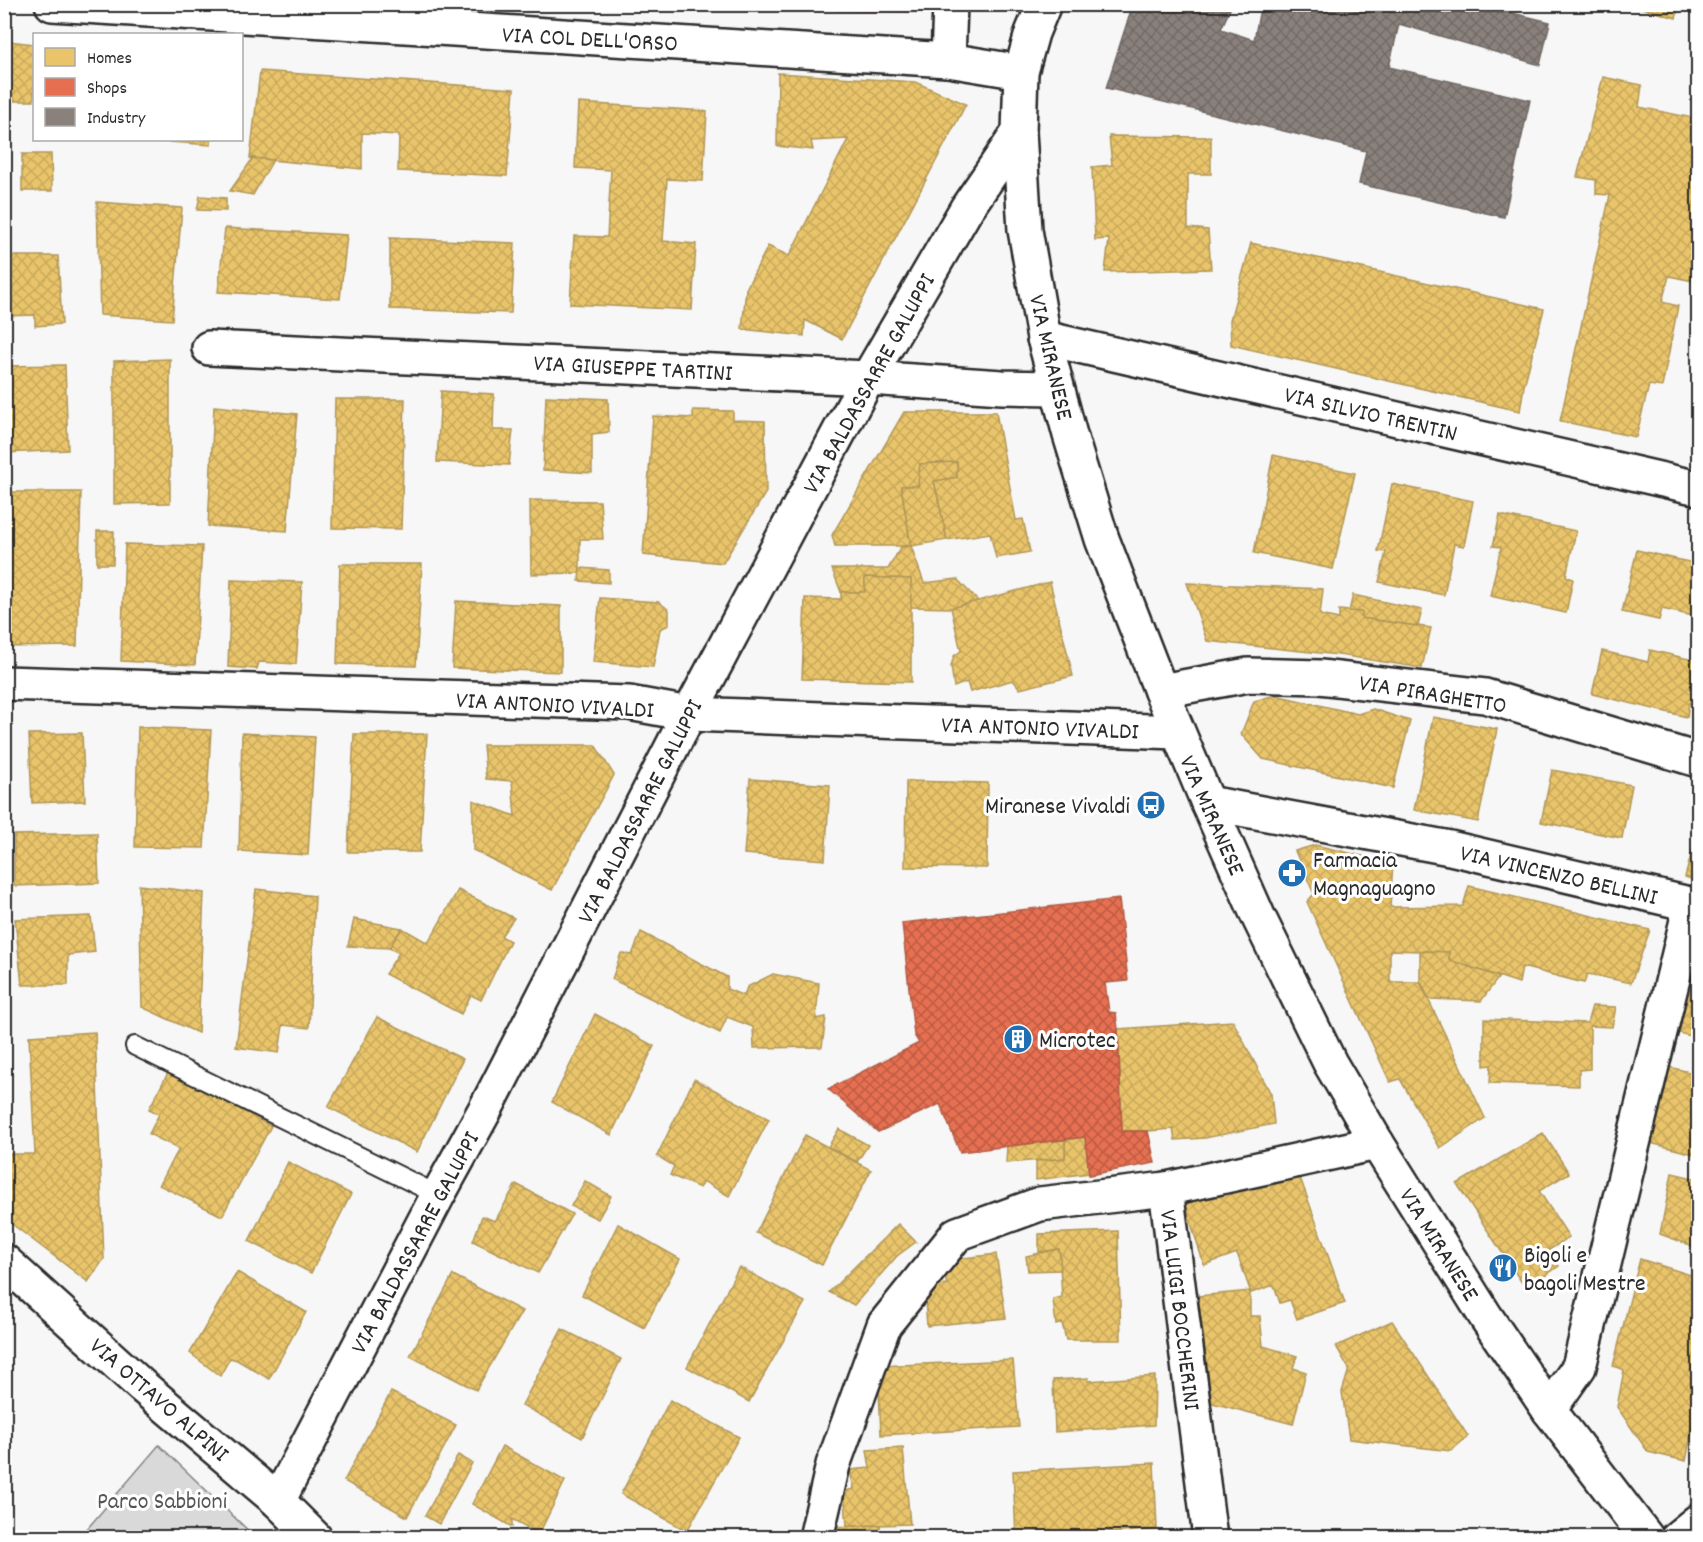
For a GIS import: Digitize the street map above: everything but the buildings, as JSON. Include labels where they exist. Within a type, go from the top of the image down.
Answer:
[{"type":"street","name":"VIA COL DELL'ORSO","points":[[52,4],[948,60],[1021,72]]},
{"type":"street","points":[[948,60],[950,4]]},
{"type":"street","name":"VIA MIRANESE","points":[[1044,4],[1032,33],[1021,72],[1019,132],[1025,230],[1044,338],[1056,388],[1102,539],[1177,732],[1258,916],[1330,1064],[1486,1317],[1549,1410],[1647,1538]]},
{"type":"street","name":"VIA BALDASSARRE GALUPPI","points":[[278,1501],[486,1108],[689,714],[868,378],[967,208],[1019,132]]},
{"type":"street","name":"VIA SILVIO TRENTIN","points":[[1044,338],[1698,488]]},
{"type":"street","name":"VIA GIUSEPPE TARTINI","points":[[209,348],[1056,388]]},
{"type":"street","name":"VIA PIRAGHETTO","points":[[1161,691],[1248,675],[1320,677],[1485,696],[1698,760]]},
{"type":"street","name":"VIA ANTONIO VIVALDI","points":[[4,683],[628,704],[689,714],[1177,732]]},
{"type":"street","name":"VIA VINCENZO BELLINI","points":[[1208,803],[1450,848],[1695,905]]},
{"type":"street","points":[[1549,1410],[1579,1367],[1695,905]]},
{"type":"street","name":"VIA LUIGI BOCCHERINI","points":[[1210,1538],[1166,1189],[1377,1143]]},
{"type":"street","points":[[816,1538],[833,1465],[884,1325],[957,1234],[1040,1204],[1166,1189]]},
{"type":"street","name":"VIA OTTAVO ALPINI","points":[[4,1261],[142,1386],[278,1501],[315,1538]]},
{"type":"street","points":[[1677,1538],[1698,1521]]},
{"type":"lane","points":[[135,1046],[438,1195]]},
{"type":"green space","name":"Parco Sabbioni","points":[[159,1445],[255,1537],[80,1537]]},
{"type":"place","name":"Miranese Vivaldi","points":[[1151,805]]},
{"type":"place","name":"Farmacia Magnaguagno","points":[[1292,873]]},
{"type":"place","name":"Microtec","points":[[1018,1039]]},
{"type":"place","name":"Bigoli e bagoli Mestre","points":[[1503,1268]]}]
